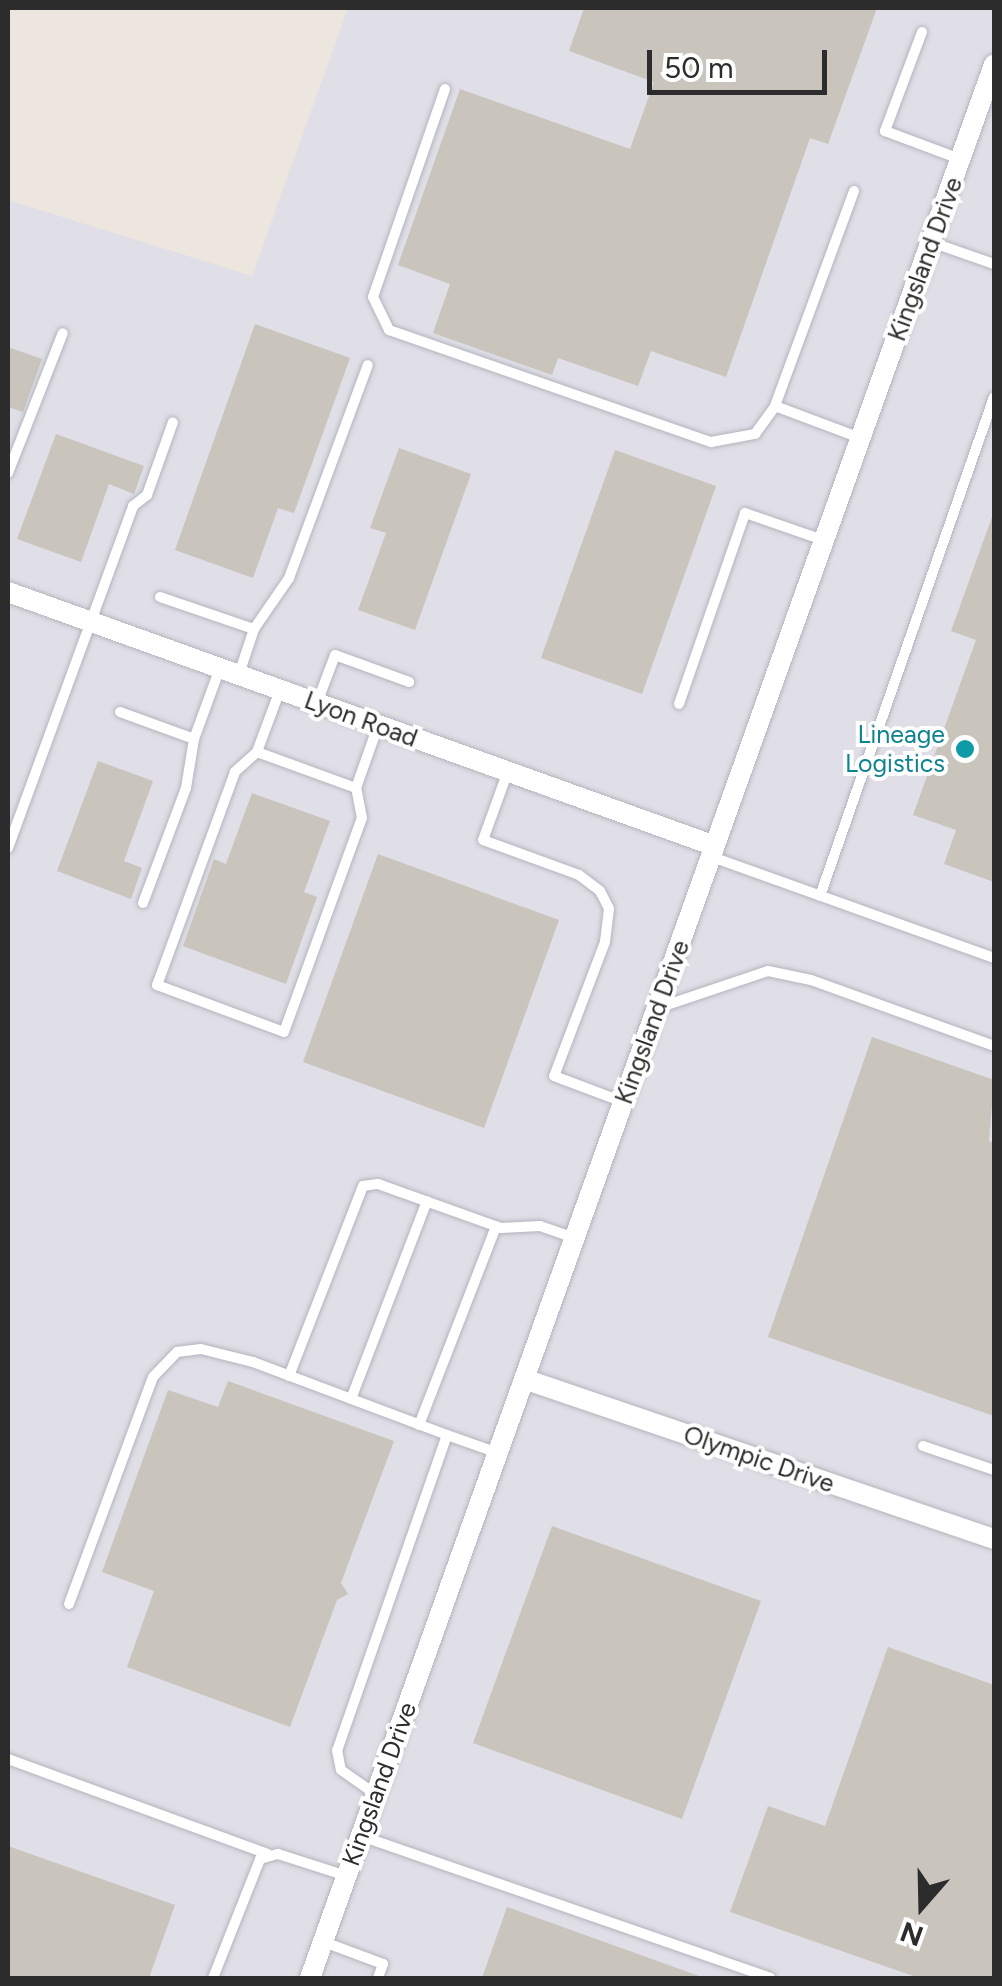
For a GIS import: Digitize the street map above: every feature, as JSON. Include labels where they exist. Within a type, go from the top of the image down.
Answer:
[{"type":"street","name":"Kingsland Drive","points":[[310,1978],[994,65]]},
{"type":"street","name":"Lyon Road","points":[[8,592],[508,771],[713,851]]},
{"type":"street","name":"Olympic Drive","points":[[524,1379],[994,1539]]},
{"type":"lane","points":[[922,32],[885,132],[961,159]]},
{"type":"lane","points":[[446,89],[373,297],[389,330],[711,442],[755,434],[775,406],[854,191]]},
{"type":"lane","points":[[931,242],[994,264]]},
{"type":"lane","points":[[8,473],[63,333]]},
{"type":"lane","points":[[143,902],[186,788],[194,739],[254,629],[289,578],[368,365]]},
{"type":"lane","points":[[820,896],[994,397]]},
{"type":"lane","points":[[775,406],[861,438]]},
{"type":"lane","points":[[8,848],[91,622],[173,422]]},
{"type":"lane","points":[[678,704],[745,513],[824,541]]},
{"type":"lane","points":[[160,597],[254,629]]},
{"type":"lane","points":[[317,703],[334,655],[408,682]]},
{"type":"lane","points":[[280,690],[257,752],[235,772],[156,985],[284,1032],[362,818],[356,788],[379,725]]},
{"type":"lane","points":[[120,712],[194,739]]},
{"type":"lane","points":[[257,752],[356,788]]},
{"type":"lane","points":[[508,771],[483,840],[580,875],[600,891],[608,910],[604,942],[554,1076],[623,1102]]},
{"type":"lane","points":[[713,851],[820,896],[994,958]]},
{"type":"lane","points":[[656,1008],[768,971],[827,985],[994,1046]]},
{"type":"lane","points":[[289,1376],[357,1191],[378,1184],[496,1226],[540,1226],[574,1238]]},
{"type":"lane","points":[[352,1399],[427,1201]]},
{"type":"lane","points":[[419,1425],[496,1226]]},
{"type":"lane","points":[[69,1604],[153,1377],[177,1352],[202,1348],[498,1452]]},
{"type":"lane","points":[[376,1794],[340,1770],[337,1750],[447,1435]]},
{"type":"lane","points":[[924,1446],[994,1470]]},
{"type":"lane","points":[[8,1759],[267,1854],[346,1876]]},
{"type":"lane","points":[[361,1836],[770,1978]]},
{"type":"lane","points":[[213,1978],[253,1870],[267,1854]]},
{"type":"lane","points":[[323,1942],[384,1964],[378,1978]]},
{"type":"shaded area","points":[[348,8],[994,8],[994,1978],[8,1978],[8,200],[252,276]]},
{"type":"building","points":[[584,8],[877,8],[828,144],[810,138],[726,377],[651,351],[638,386],[558,358],[552,375],[433,333],[450,284],[398,265],[460,89],[630,149],[654,82],[569,51]]},
{"type":"building","points":[[255,324],[350,358],[294,513],[278,508],[253,578],[175,550]]},
{"type":"building","points":[[8,347],[42,359],[23,412],[8,407]]},
{"type":"building","points":[[56,434],[144,466],[134,494],[109,484],[81,562],[17,539]]},
{"type":"building","points":[[399,448],[471,474],[415,630],[358,610],[386,533],[370,528]]},
{"type":"building","points":[[615,450],[716,486],[642,694],[541,658]]},
{"type":"building","name":"Lineage Logistics","points":[[992,517],[994,882],[944,864],[956,830],[913,815],[976,640],[951,631]]},
{"type":"building","points":[[98,761],[153,781],[124,861],[142,868],[131,899],[57,871]]},
{"type":"building","points":[[252,793],[330,821],[304,892],[317,897],[286,984],[183,946],[214,859],[226,864]]},
{"type":"building","points":[[378,854],[559,920],[484,1128],[303,1062]]},
{"type":"building","points":[[872,1037],[994,1080],[989,1141],[994,1143],[994,1416],[768,1337]]},
{"type":"building","points":[[228,1381],[394,1441],[341,1583],[348,1594],[337,1600],[290,1727],[127,1667],[154,1591],[102,1572],[168,1390],[218,1407]]},
{"type":"building","points":[[552,1526],[761,1601],[682,1819],[473,1743]]},
{"type":"building","points":[[888,1647],[994,1685],[994,1978],[919,1978],[730,1912],[768,1806],[825,1826]]},
{"type":"building","points":[[8,1846],[175,1905],[149,1978],[8,1978]]},
{"type":"building","points":[[507,1907],[699,1976],[699,1978],[482,1978]]},
{"type":"place","name":"Lineage Logistics","points":[[965,749]]}]
